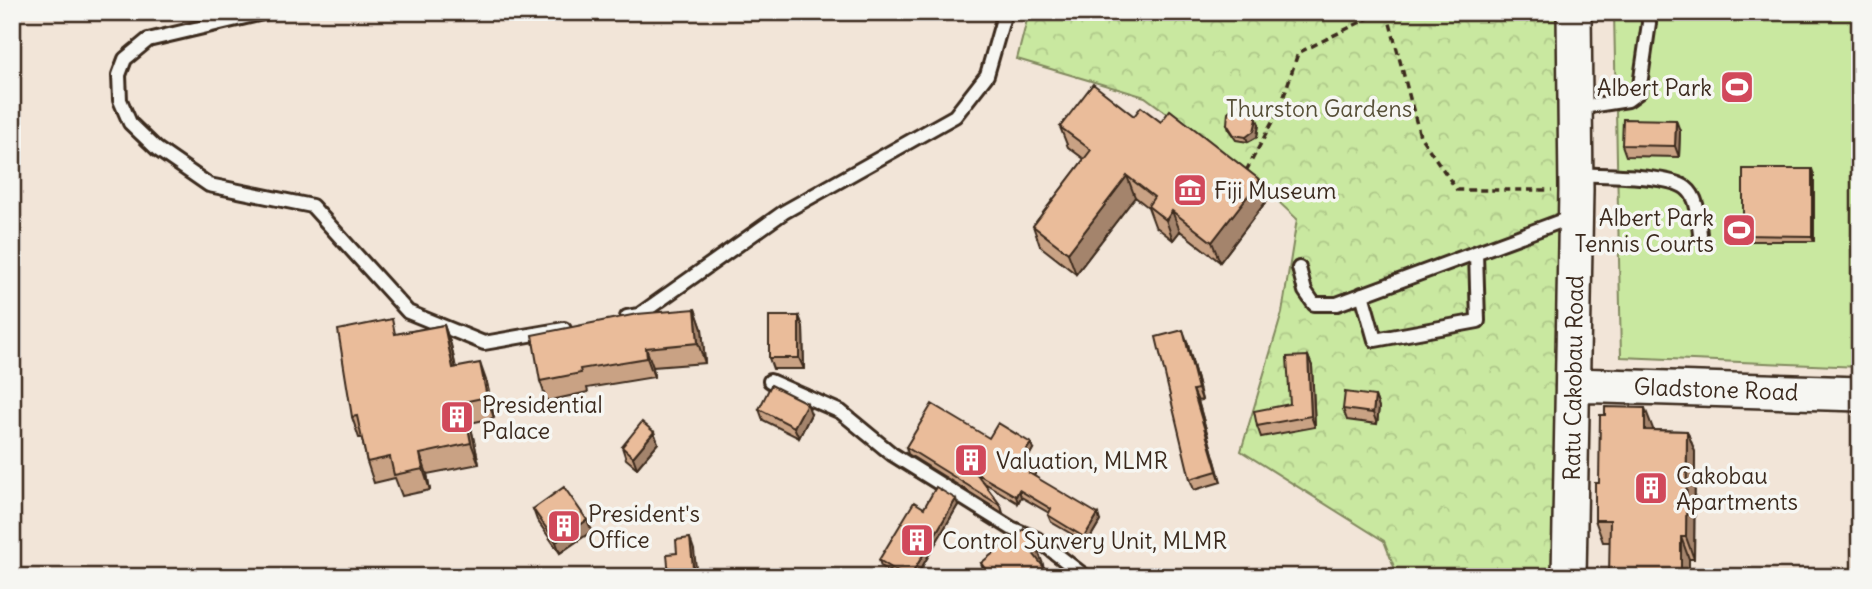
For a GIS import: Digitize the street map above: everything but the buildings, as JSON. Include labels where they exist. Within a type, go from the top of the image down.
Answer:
[{"type":"main road","name":"Ratu Cakobau Road","points":[[1570,577],[1576,194],[1574,12]]},
{"type":"main road","name":"Gladstone Road","points":[[1573,385],[1860,394]]},
{"type":"lane","points":[[267,12],[148,40],[125,59],[119,75],[120,100],[130,123],[157,149],[209,186],[313,206],[408,312],[484,343],[574,327]]},
{"type":"lane","points":[[613,320],[639,315],[783,212],[955,116],[987,75],[1005,12]]},
{"type":"lane","points":[[1576,107],[1628,100],[1639,92],[1649,23],[1648,12]]},
{"type":"lane","points":[[1299,268],[1305,291],[1314,304],[1337,304],[1476,253],[1576,194],[1669,181],[1686,188],[1696,203],[1700,234]]},
{"type":"lane","points":[[1362,294],[1375,340],[1478,321],[1476,253]]},
{"type":"lane","points":[[769,381],[841,412],[892,454],[1011,528],[1037,539],[1086,577]]},
{"type":"path","points":[[1246,171],[1280,108],[1298,53],[1381,12]]},
{"type":"path","points":[[1387,12],[1420,136],[1457,190],[1576,194]]},
{"type":"green space","name":"Thurston Gardens","points":[[1029,12],[1558,12],[1559,577],[1398,577],[1384,541],[1241,451],[1282,313],[1297,219],[1246,171],[1145,97],[1017,59]]},
{"type":"green space","points":[[1614,12],[1860,12],[1860,367],[1621,357]]},
{"type":"place","name":"Albert Park","points":[[1737,87]]},
{"type":"place","name":"Fiji Museum","points":[[1190,190]]},
{"type":"place","name":"Albert Park Tennis Courts","points":[[1739,230]]},
{"type":"place","name":"Presidential Palace","points":[[457,417]]},
{"type":"place","name":"Valuation, MLMR","points":[[971,460]]},
{"type":"place","name":"Cakobau Apartments","points":[[1651,488]]},
{"type":"place","name":"President's Office","points":[[564,526]]},
{"type":"place","name":"Control Survery Unit, MLMR","points":[[917,540]]}]
